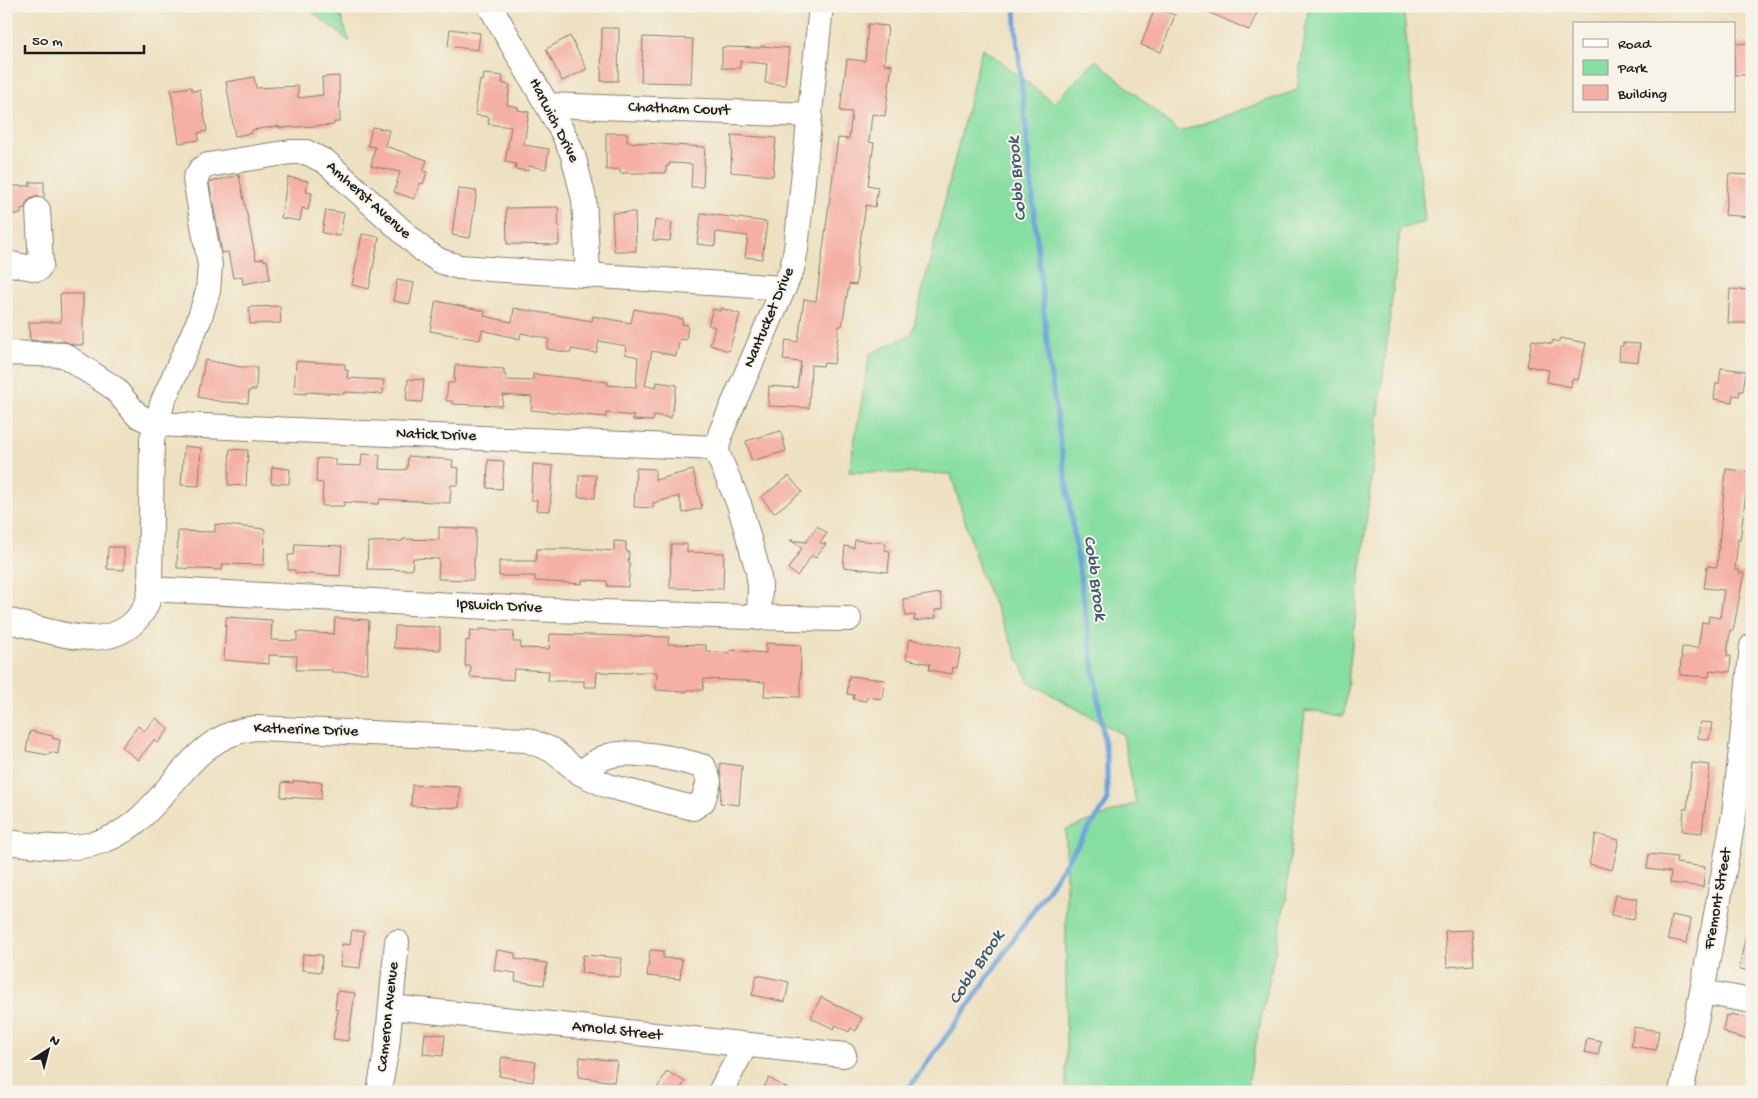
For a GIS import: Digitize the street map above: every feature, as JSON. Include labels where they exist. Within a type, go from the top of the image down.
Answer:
[{"type":"street","name":"Harwich Drive","points":[[490,6],[568,143],[582,184],[588,275]]},
{"type":"street","name":"Nantucket Drive","points":[[717,448],[721,432],[792,269],[796,249],[821,6]]},
{"type":"street","name":"Chatham Court","points":[[548,105],[810,115]]},
{"type":"street","name":"Amherst Avenue","points":[[6,620],[81,637],[100,638],[110,636],[127,628],[146,608],[150,589],[152,439],[155,424],[172,378],[199,320],[210,278],[209,258],[195,180],[201,169],[208,165],[291,152],[306,152],[331,166],[415,244],[440,261],[459,267],[784,288]]},
{"type":"street","points":[[6,263],[38,269],[40,264],[38,210]]},
{"type":"street","points":[[6,353],[64,356],[114,388],[137,415],[155,424]]},
{"type":"street","name":"Natick Drive","points":[[155,424],[717,448]]},
{"type":"street","points":[[717,448],[721,463],[739,504],[756,564],[760,586],[759,618]]},
{"type":"street","name":"Ipswich Drive","points":[[150,589],[527,609],[759,618],[849,619]]},
{"type":"street","name":"Fremont Street","points":[[1681,1092],[1702,992],[1734,814],[1752,646]]},
{"type":"street","name":"Katherine Drive","points":[[6,842],[48,847],[76,847],[105,841],[119,834],[143,817],[200,752],[220,738],[243,729],[269,728],[527,740],[552,750],[580,773]]},
{"type":"street","name":"Cameron Avenue","points":[[379,1092],[384,1072],[397,942]]},
{"type":"street","points":[[1702,992],[1752,1001]]},
{"type":"street","name":"Arnold Street","points":[[391,1007],[844,1056]]},
{"type":"street","points":[[720,1092],[745,1046]]},
{"type":"green space","points":[[305,6],[337,6],[350,42]]},
{"type":"green space","points":[[1309,6],[1403,6],[1425,222],[1400,229],[1344,715],[1305,711],[1286,899],[1246,1092],[1066,1092],[1066,830],[1136,803],[1123,735],[1029,682],[981,575],[951,474],[849,472],[870,354],[912,334],[982,48],[1054,103],[1096,60],[1179,132],[1297,90]]},
{"type":"building","points":[[1194,6],[1260,6],[1249,30]]},
{"type":"building","points":[[1155,8],[1175,15],[1161,52],[1141,45]]},
{"type":"building","points":[[868,24],[888,26],[884,64],[892,65],[885,116],[872,114],[869,142],[874,143],[868,185],[878,187],[875,207],[866,205],[856,267],[858,267],[856,285],[849,284],[842,326],[839,326],[834,364],[824,363],[823,366],[811,365],[809,408],[768,406],[769,386],[797,388],[801,362],[783,360],[786,340],[798,342],[804,299],[816,301],[838,138],[849,139],[852,112],[840,111],[847,59],[865,61]]},
{"type":"building","points":[[602,28],[619,28],[618,81],[601,81]]},
{"type":"building","points":[[450,29],[480,33],[478,50],[448,46]]},
{"type":"building","points":[[570,36],[587,69],[562,81],[546,49]]},
{"type":"building","points":[[643,37],[693,39],[691,83],[641,82]]},
{"type":"building","points":[[1752,43],[1752,75],[1736,75],[1736,44]]},
{"type":"building","points":[[761,46],[789,48],[785,85],[765,83],[767,64],[740,61],[740,68],[722,68],[722,47],[761,48]]},
{"type":"building","points":[[484,74],[503,76],[502,83],[510,85],[507,105],[529,112],[524,145],[549,149],[546,169],[529,166],[528,171],[515,169],[516,164],[505,162],[511,127],[488,124],[489,117],[475,115],[480,80],[483,81]]},
{"type":"building","points":[[339,76],[340,122],[334,122],[334,125],[279,128],[279,126],[252,130],[252,133],[235,136],[226,82],[254,77],[256,88],[298,86],[298,98],[323,95],[322,77]]},
{"type":"building","points":[[191,87],[192,91],[200,90],[207,131],[198,133],[199,140],[179,143],[171,90]]},
{"type":"building","points":[[372,127],[389,130],[385,146],[427,160],[423,171],[427,172],[423,184],[420,183],[414,199],[394,192],[400,172],[371,166],[375,147],[368,146]]},
{"type":"building","points":[[606,133],[627,133],[627,142],[705,147],[703,187],[691,187],[692,164],[669,163],[669,166],[666,166],[666,173],[620,173],[620,169],[606,170]]},
{"type":"building","points":[[732,135],[776,138],[773,176],[731,172]]},
{"type":"building","points":[[1729,174],[1752,175],[1752,217],[1725,215]]},
{"type":"building","points":[[239,175],[256,260],[264,258],[264,261],[267,260],[270,279],[243,284],[242,276],[233,278],[228,252],[222,253],[209,182]]},
{"type":"building","points":[[288,177],[308,181],[306,192],[312,193],[308,210],[302,208],[300,221],[281,218]]},
{"type":"building","points":[[30,182],[44,182],[44,198],[37,196],[30,199],[26,203],[25,208],[21,209],[21,214],[6,214],[6,186],[30,186]]},
{"type":"building","points":[[458,189],[477,191],[470,238],[452,235]]},
{"type":"building","points":[[558,207],[559,245],[507,244],[506,208]]},
{"type":"building","points":[[326,210],[344,213],[340,236],[322,233]]},
{"type":"building","points":[[635,212],[636,251],[614,251],[612,213]]},
{"type":"building","points":[[701,213],[767,222],[762,259],[745,257],[748,236],[716,232],[715,246],[697,244]]},
{"type":"building","points":[[655,220],[672,223],[670,241],[653,240]]},
{"type":"building","points":[[362,234],[379,237],[369,289],[352,285]]},
{"type":"building","points":[[397,280],[414,283],[410,304],[393,301]]},
{"type":"building","points":[[1730,289],[1751,290],[1750,323],[1728,323]]},
{"type":"building","points":[[60,294],[83,294],[83,345],[74,345],[64,341],[30,340],[29,322],[61,322]]},
{"type":"building","points":[[436,301],[485,311],[484,316],[512,322],[514,308],[592,321],[593,316],[631,323],[634,309],[683,319],[682,324],[688,325],[686,340],[680,339],[676,356],[652,351],[645,386],[656,387],[657,382],[677,385],[671,418],[654,415],[653,421],[633,420],[634,416],[606,413],[606,417],[531,410],[532,397],[503,395],[502,406],[452,404],[452,401],[446,401],[448,383],[454,383],[455,365],[504,369],[506,380],[533,381],[533,374],[608,382],[607,385],[636,387],[638,357],[625,354],[626,346],[599,341],[596,353],[571,349],[571,353],[547,349],[549,339],[521,333],[520,339],[482,330],[480,340],[430,331]]},
{"type":"building","points":[[280,306],[281,323],[250,324],[249,307]]},
{"type":"building","points":[[721,308],[740,314],[729,351],[710,345],[715,327],[708,325],[713,309],[720,311]]},
{"type":"building","points":[[1560,338],[1586,343],[1578,380],[1572,379],[1571,387],[1547,382],[1549,370],[1527,366],[1532,340],[1552,344],[1553,340],[1559,342]]},
{"type":"building","points":[[1623,343],[1640,344],[1638,362],[1619,360],[1620,346],[1623,346]]},
{"type":"building","points":[[205,360],[241,367],[257,367],[256,390],[249,390],[248,403],[223,402],[198,397]]},
{"type":"building","points":[[296,361],[345,364],[345,370],[348,370],[347,378],[384,380],[383,394],[344,392],[344,394],[294,393]]},
{"type":"building","points":[[1721,368],[1746,371],[1743,391],[1740,391],[1739,396],[1733,395],[1732,402],[1714,399],[1716,383],[1719,384]]},
{"type":"building","points":[[408,379],[424,380],[422,402],[406,401]]},
{"type":"building","points":[[781,431],[786,451],[752,461],[746,441]]},
{"type":"building","points":[[184,446],[201,448],[199,486],[181,485]]},
{"type":"building","points":[[230,449],[248,450],[246,486],[228,485]]},
{"type":"building","points":[[362,454],[380,455],[379,469],[407,469],[408,456],[453,460],[452,467],[459,468],[458,485],[451,485],[450,503],[380,499],[379,504],[344,502],[344,506],[322,506],[323,483],[316,482],[317,458],[335,459],[335,465],[361,466]]},
{"type":"building","points":[[488,460],[504,461],[502,489],[487,488]]},
{"type":"building","points":[[533,464],[553,466],[550,511],[536,510],[537,500],[531,500]]},
{"type":"building","points":[[272,467],[290,469],[289,484],[271,483]]},
{"type":"building","points":[[636,468],[655,469],[655,480],[693,470],[702,508],[683,513],[679,496],[653,503],[653,508],[634,507]]},
{"type":"building","points":[[1726,469],[1752,472],[1751,493],[1746,493],[1740,540],[1738,539],[1735,570],[1739,570],[1739,573],[1744,573],[1733,631],[1730,630],[1727,656],[1731,656],[1730,672],[1710,670],[1709,677],[1680,675],[1682,647],[1698,648],[1702,622],[1708,623],[1709,616],[1720,618],[1724,590],[1704,588],[1707,566],[1717,567]]},
{"type":"building","points":[[579,475],[596,475],[595,498],[578,497]]},
{"type":"building","points":[[789,476],[802,492],[774,513],[761,497]]},
{"type":"building","points":[[215,524],[265,529],[264,565],[223,564],[222,570],[177,568],[178,531],[215,532]]},
{"type":"building","points":[[817,526],[827,533],[820,543],[826,544],[815,558],[812,555],[797,576],[788,569],[802,548],[790,540],[806,542]]},
{"type":"building","points":[[439,527],[476,529],[473,580],[438,579],[439,559],[413,558],[412,570],[367,569],[368,542],[403,541],[403,539],[439,540]]},
{"type":"building","points":[[855,540],[885,543],[885,550],[890,551],[888,572],[843,567],[845,546],[854,548]]},
{"type":"building","points":[[614,541],[626,542],[626,551],[629,552],[628,563],[630,563],[628,587],[607,586],[607,581],[582,580],[582,584],[535,581],[535,576],[499,576],[499,561],[536,561],[537,549],[614,551]]},
{"type":"building","points":[[295,544],[342,546],[340,576],[295,573],[295,570],[288,570],[288,555],[294,555]]},
{"type":"building","points":[[671,544],[687,544],[687,552],[724,553],[723,589],[670,588]]},
{"type":"building","points":[[108,547],[124,547],[124,570],[107,569]]},
{"type":"building","points":[[940,593],[943,609],[935,610],[936,618],[914,621],[915,615],[906,616],[903,599]]},
{"type":"building","points":[[226,617],[272,620],[271,640],[297,641],[297,632],[334,634],[335,618],[369,620],[367,673],[332,672],[332,670],[296,670],[297,656],[269,655],[269,664],[224,660]]},
{"type":"building","points":[[395,626],[440,627],[440,650],[394,648]]},
{"type":"building","points":[[479,629],[514,631],[513,642],[521,642],[520,648],[549,649],[550,634],[669,637],[668,644],[706,645],[706,651],[730,653],[730,650],[766,653],[766,643],[801,645],[800,697],[764,696],[765,682],[704,679],[703,690],[687,690],[687,692],[656,690],[657,672],[597,672],[596,687],[584,687],[584,681],[548,681],[549,671],[514,669],[513,680],[470,677],[471,666],[465,666],[466,640],[469,641],[470,630],[479,631]]},
{"type":"building","points":[[910,639],[961,649],[957,668],[953,667],[952,674],[929,670],[930,664],[906,659]]},
{"type":"building","points":[[849,676],[885,680],[882,699],[867,697],[866,701],[853,699],[854,695],[847,694]]},
{"type":"building","points":[[156,718],[169,729],[158,743],[154,740],[138,760],[122,747],[138,726],[144,731]]},
{"type":"building","points":[[1700,722],[1712,723],[1709,740],[1698,738]]},
{"type":"building","points":[[30,731],[53,736],[52,738],[60,740],[58,754],[50,752],[49,755],[26,751]]},
{"type":"building","points":[[720,763],[742,766],[739,805],[720,803],[722,784]]},
{"type":"building","points":[[1692,763],[1710,765],[1702,833],[1682,831],[1684,809],[1687,809]]},
{"type":"building","points":[[293,781],[322,782],[321,799],[281,797],[282,782],[293,783]]},
{"type":"building","points":[[412,785],[460,787],[459,808],[411,806]]},
{"type":"building","points":[[1596,834],[1619,840],[1612,870],[1589,864]]},
{"type":"building","points":[[1649,854],[1677,857],[1676,863],[1705,867],[1703,887],[1670,883],[1671,872],[1647,869]]},
{"type":"building","points":[[1615,895],[1637,899],[1634,919],[1611,915]]},
{"type":"building","points":[[1671,915],[1691,919],[1687,943],[1668,939]]},
{"type":"building","points":[[352,930],[364,932],[360,968],[340,966],[342,944],[350,945]]},
{"type":"building","points":[[1472,930],[1474,965],[1447,967],[1445,931]]},
{"type":"building","points":[[1746,934],[1752,935],[1752,971],[1739,969]]},
{"type":"building","points":[[497,950],[515,953],[515,959],[547,963],[544,985],[515,981],[516,973],[494,970]]},
{"type":"building","points":[[650,950],[663,951],[663,958],[682,959],[680,979],[647,976]]},
{"type":"building","points":[[303,954],[322,955],[321,972],[302,970]]},
{"type":"building","points":[[583,955],[622,958],[620,977],[581,973]]},
{"type":"building","points":[[757,975],[789,982],[785,1002],[752,995]]},
{"type":"building","points":[[337,991],[355,993],[348,1041],[333,1039],[338,1010],[335,1009]]},
{"type":"building","points":[[821,997],[862,1018],[856,1031],[851,1028],[849,1032],[836,1025],[834,1029],[811,1018]]},
{"type":"building","points":[[1731,1014],[1750,1019],[1746,1039],[1727,1034],[1727,1032],[1723,1031],[1726,1015],[1730,1016]]},
{"type":"building","points":[[1634,1027],[1659,1031],[1656,1050],[1631,1046]]},
{"type":"building","points":[[425,1033],[445,1035],[443,1056],[423,1054]]},
{"type":"building","points":[[1587,1038],[1601,1041],[1598,1055],[1584,1052]]},
{"type":"building","points":[[502,1057],[536,1062],[533,1082],[499,1076]]},
{"type":"building","points":[[580,1057],[617,1061],[614,1082],[578,1077]]},
{"type":"building","points":[[667,1071],[685,1082],[678,1092],[655,1092]]},
{"type":"building","points":[[769,1078],[793,1092],[761,1092]]},
{"type":"waterway","name":"Cobb Brook","points":[[906,1092],[969,1005],[1107,802],[1107,760],[1049,363],[1015,6]]}]
